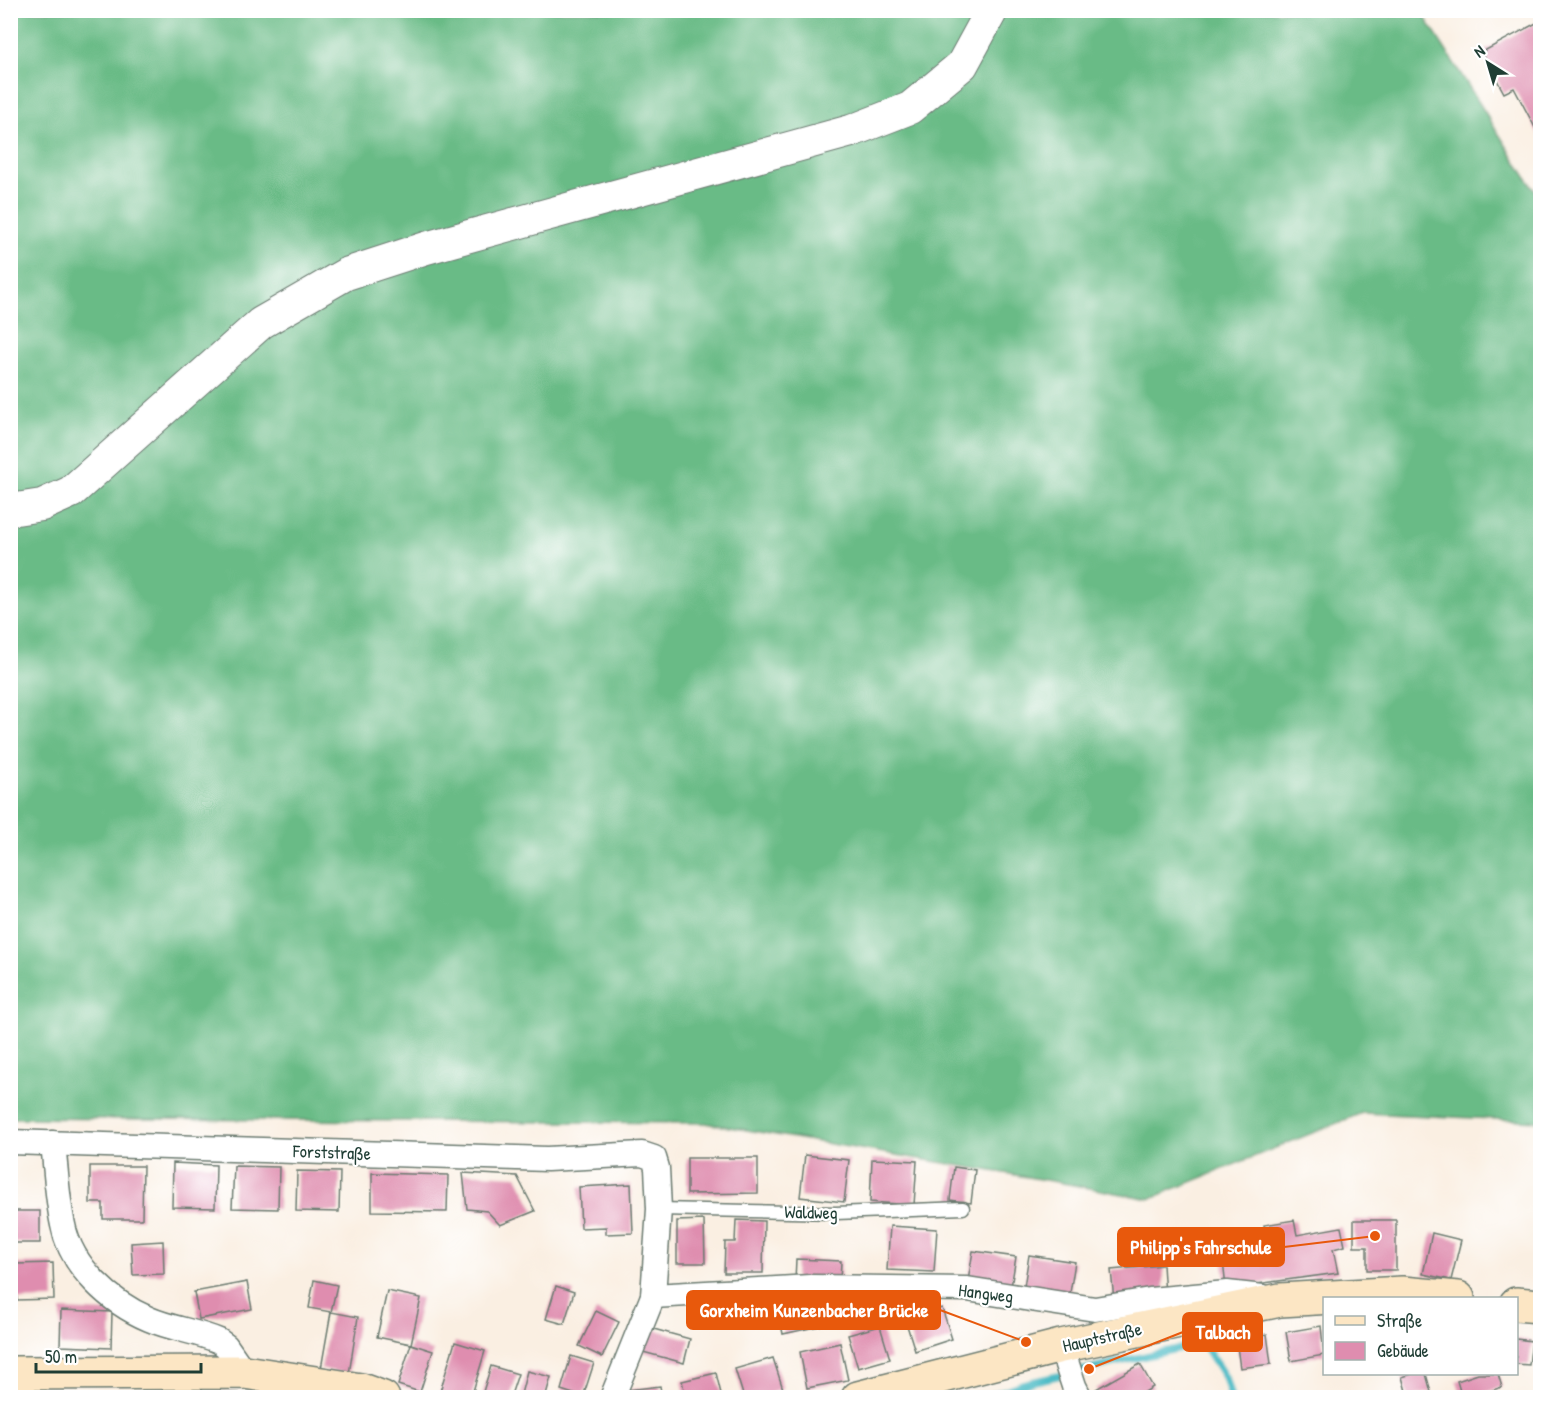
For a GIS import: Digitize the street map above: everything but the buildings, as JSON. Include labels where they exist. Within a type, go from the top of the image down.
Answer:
[{"type":"main road","name":"Hauptstraße","points":[[1332,1297],[1402,1293],[1439,1297]]},
{"type":"main road","name":"Hauptstraße","points":[[858,1398],[1064,1354],[1280,1300],[1323,1298]]},
{"type":"main road","points":[[1518,1304],[1540,1306]]},
{"type":"main road","points":[[10,1373],[244,1372],[361,1390],[383,1398]]},
{"type":"street","points":[[10,510],[42,505],[71,492],[261,323],[346,274],[426,248],[851,131],[910,108],[962,65],[992,10]]},
{"type":"street","name":"Forststraße","points":[[10,1142],[547,1159],[642,1154],[654,1158],[657,1168],[659,1209]]},
{"type":"street","points":[[53,1143],[63,1225],[69,1244],[79,1262],[102,1288],[134,1312],[165,1325],[219,1341],[226,1346],[244,1372]]},
{"type":"street","points":[[612,1398],[653,1296],[659,1209]]},
{"type":"street","name":"Hangweg","points":[[653,1296],[810,1287],[967,1289],[1095,1309],[1150,1300],[1227,1293],[1252,1294],[1280,1300]]},
{"type":"street","points":[[1064,1354],[1077,1392]]},
{"type":"lane","name":"Waldweg","points":[[659,1209],[836,1213],[963,1208]]},
{"type":"green space","points":[[10,11],[1421,11],[1540,199],[1540,1121],[1362,1113],[1149,1199],[705,1123],[11,1118]]},
{"type":"waterway","points":[[983,1398],[1022,1384],[1203,1343],[1225,1377],[1231,1398]]},
{"type":"place","name":"Philipp's Fahrschule","points":[[1375,1236]]},
{"type":"place","name":"Gorxheim Kunzenbacher Brücke","points":[[1026,1342]]},
{"type":"place","name":"Talbach","points":[[1089,1369]]}]
